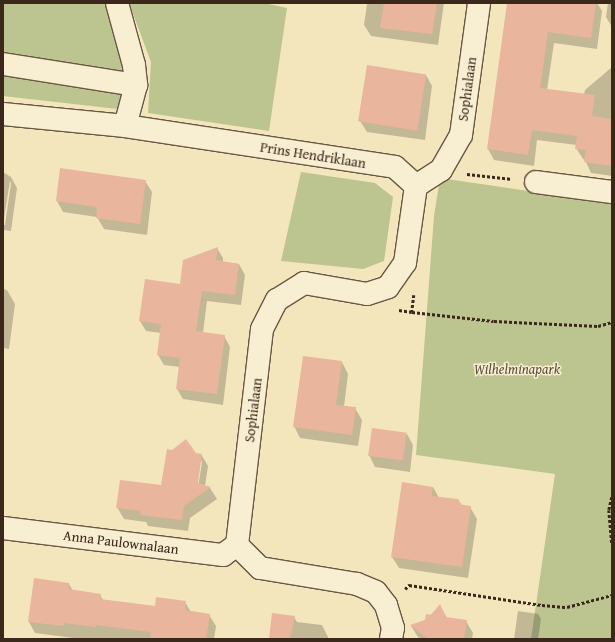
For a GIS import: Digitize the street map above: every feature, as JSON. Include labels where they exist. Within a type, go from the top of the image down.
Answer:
[{"type":"street","points":[[117,3],[134,65],[136,85],[125,126]]},
{"type":"street","name":"Sophialaan","points":[[441,170],[461,135],[479,3]]},
{"type":"street","points":[[3,64],[136,85]]},
{"type":"street","name":"Prins Hendriklaan","points":[[3,114],[125,126],[395,167],[416,186]]},
{"type":"street","points":[[416,186],[441,170]]},
{"type":"street","points":[[536,182],[612,192]]},
{"type":"street","name":"Sophialaan","points":[[237,545],[262,329],[277,300],[304,283],[367,294],[388,288],[404,263],[416,186]]},
{"type":"street","name":"Anna Paulownalaan","points":[[3,528],[223,555],[237,545]]},
{"type":"street","points":[[237,545],[260,568],[357,584],[376,592],[386,605],[393,628],[392,639]]},
{"type":"path","points":[[441,170],[536,182]]},
{"type":"path","points":[[404,263],[415,285],[412,312],[501,322],[598,326],[612,322]]},
{"type":"path","points":[[612,497],[609,510],[612,543]]},
{"type":"path","points":[[386,605],[409,585],[542,605],[567,606],[612,596]]},
{"type":"green space","points":[[3,3],[106,3],[130,65],[126,110],[3,96]]},
{"type":"green space","points":[[129,3],[264,3],[287,8],[269,131],[148,113],[151,62]]},
{"type":"green space","points":[[301,172],[375,183],[393,197],[384,261],[363,269],[281,261]]},
{"type":"green space","name":"Wilhelminapark","points":[[440,178],[612,203],[612,639],[531,639],[555,474],[416,455],[434,216]]},
{"type":"building","points":[[384,3],[437,3],[432,34],[380,28]]},
{"type":"building","points":[[507,3],[596,3],[591,38],[548,32],[540,88],[595,95],[592,116],[612,119],[612,166],[584,162],[586,150],[575,149],[577,136],[532,130],[528,155],[487,149]]},
{"type":"building","points":[[367,65],[426,74],[417,131],[358,121]]},
{"type":"building","points":[[60,168],[146,180],[140,224],[96,218],[97,207],[56,201]]},
{"type":"building","points":[[218,247],[216,260],[239,264],[235,295],[202,291],[196,331],[225,335],[217,394],[176,389],[180,358],[157,355],[161,324],[139,321],[145,279],[180,284],[183,260]]},
{"type":"building","points":[[303,356],[342,361],[336,405],[356,407],[352,435],[293,427]]},
{"type":"building","points":[[372,428],[407,433],[403,461],[368,456]]},
{"type":"building","points":[[186,439],[196,453],[202,454],[198,483],[211,487],[184,506],[182,520],[140,515],[141,511],[116,508],[120,480],[161,485],[167,449],[172,450]]},
{"type":"building","points":[[402,482],[433,487],[432,496],[458,499],[462,505],[471,506],[462,567],[391,557]]},
{"type":"building","points":[[34,578],[69,583],[69,589],[101,594],[100,599],[155,606],[156,597],[186,601],[185,610],[210,614],[206,639],[150,639],[151,632],[96,625],[96,627],[64,623],[63,626],[28,622]]},
{"type":"building","points":[[440,604],[446,617],[467,620],[464,639],[428,639],[410,625],[425,620],[426,614],[431,615]]},
{"type":"building","points":[[272,613],[295,616],[290,639],[269,639]]}]
